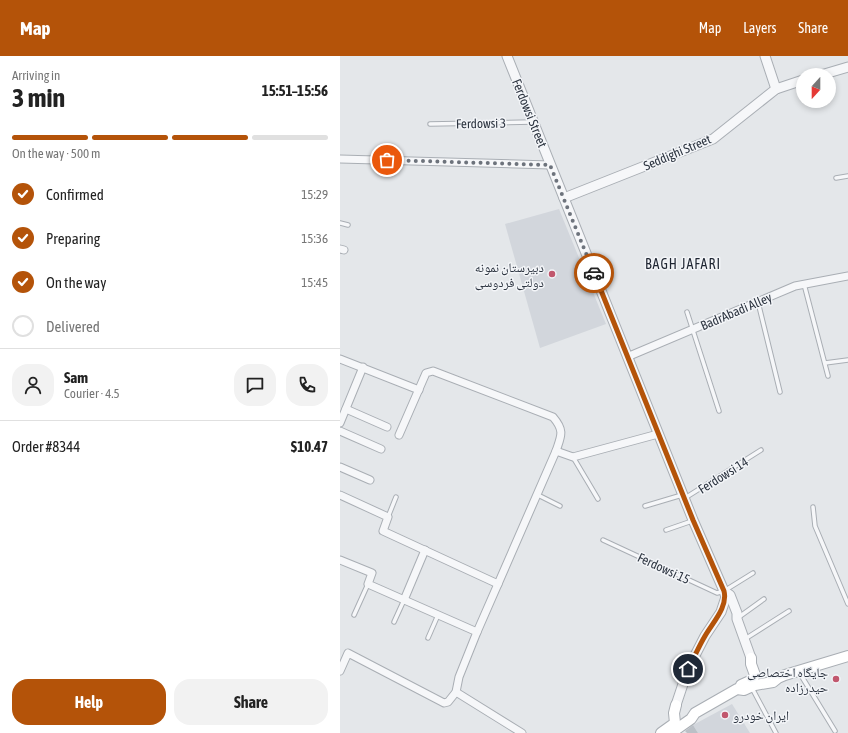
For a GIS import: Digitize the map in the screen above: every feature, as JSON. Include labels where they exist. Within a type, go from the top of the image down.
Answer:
[{"type":"main road","points":[[737,689],[744,690],[773,682],[778,678],[798,671],[848,656]]},
{"type":"main road","points":[[676,705],[683,717],[688,714],[695,713],[737,689],[742,684],[752,680],[755,675],[751,664],[751,658]]},
{"type":"main road","points":[[751,658],[756,662],[760,674],[765,677],[772,676],[778,678]]},
{"type":"main road","points":[[661,733],[675,723],[676,705]]},
{"type":"main road","points":[[671,733],[691,719],[695,713]]},
{"type":"street","name":"Ferdowsi Street","points":[[507,56],[683,497],[724,591],[730,595],[751,658]]},
{"type":"street","points":[[765,56],[776,89]]},
{"type":"street","points":[[836,71],[848,67]]},
{"type":"street","name":"Seddighi Street","points":[[564,198],[713,139],[776,89],[796,82]]},
{"type":"street","points":[[340,159],[550,165]]},
{"type":"street","name":"BadrAbadi Alley","points":[[627,357],[795,286],[848,276]]},
{"type":"street","points":[[340,359],[419,390]]},
{"type":"street","points":[[340,423],[363,367]]},
{"type":"street","points":[[340,671],[348,653],[444,703],[448,702],[456,692],[458,676],[538,495],[562,433],[559,424],[553,417],[433,371],[426,373],[399,435]]},
{"type":"street","points":[[346,409],[387,427]]},
{"type":"street","points":[[340,431],[381,449]]},
{"type":"street","points":[[556,451],[573,456],[658,434]]},
{"type":"street","points":[[340,467],[370,480]]},
{"type":"street","points":[[340,495],[388,517],[383,531],[498,584]]},
{"type":"street","points":[[404,600],[425,550]]},
{"type":"street","points":[[340,560],[372,573],[368,584],[477,632]]},
{"type":"street","points":[[676,705],[688,669],[705,636],[721,612],[726,597],[724,591]]},
{"type":"street","points":[[721,612],[731,611],[732,615],[737,619]]},
{"type":"street","points":[[456,692],[522,733]]},
{"type":"lane","name":"Ferdowsi 3","points":[[430,124],[533,122]]},
{"type":"lane","points":[[836,178],[848,176]]},
{"type":"lane","points":[[340,223],[348,225]]},
{"type":"lane","points":[[804,284],[828,376]]},
{"type":"lane","points":[[758,302],[780,392]]},
{"type":"lane","points":[[687,312],[719,411]]},
{"type":"lane","points":[[825,363],[848,360]]},
{"type":"lane","name":"Ferdowsi 14","points":[[645,506],[683,497],[761,450]]},
{"type":"lane","points":[[573,456],[598,499]]},
{"type":"lane","points":[[538,495],[560,506]]},
{"type":"lane","points":[[388,517],[396,497]]},
{"type":"lane","points":[[813,507],[815,526],[848,604]]},
{"type":"lane","points":[[666,530],[693,520]]},
{"type":"lane","name":"Ferdowsi 15","points":[[603,540],[717,593],[724,591]]},
{"type":"lane","points":[[724,591],[753,573]]},
{"type":"lane","points":[[354,615],[368,584]]},
{"type":"lane","points":[[737,619],[764,599]]},
{"type":"lane","points":[[394,622],[404,600]]},
{"type":"lane","points":[[744,640],[789,611]]},
{"type":"lane","points":[[428,638],[438,615]]},
{"type":"lane","points":[[798,671],[835,731]]},
{"type":"lane","points":[[752,687],[776,733]]},
{"type":"shaded area","name":"دبیرستان نمونه دولتی فردوسی","points":[[559,209],[606,324],[540,348],[505,224]]},
{"type":"shaded area","name":"ایران خودرو","points":[[732,704],[750,733],[698,733],[693,725]]},
{"type":"building","points":[[693,725],[698,733],[687,733],[685,731]]},
{"type":"way so far","points":[[387,160],[550,165],[594,273]]},
{"type":"place","name":"دبیرستان نمونه دولتی فردوسی","points":[[552,274]]},
{"type":"place","name":"جایگاه اختصاصی حیدرزاده","points":[[836,679]]},
{"type":"place","name":"ایران خودرو","points":[[725,715]]},
{"type":"district","name":"BAGH JAFARI","points":[[683,264]]},
{"type":"route","points":[[594,273],[693,520],[726,597],[721,612],[705,636],[688,669]]}]
